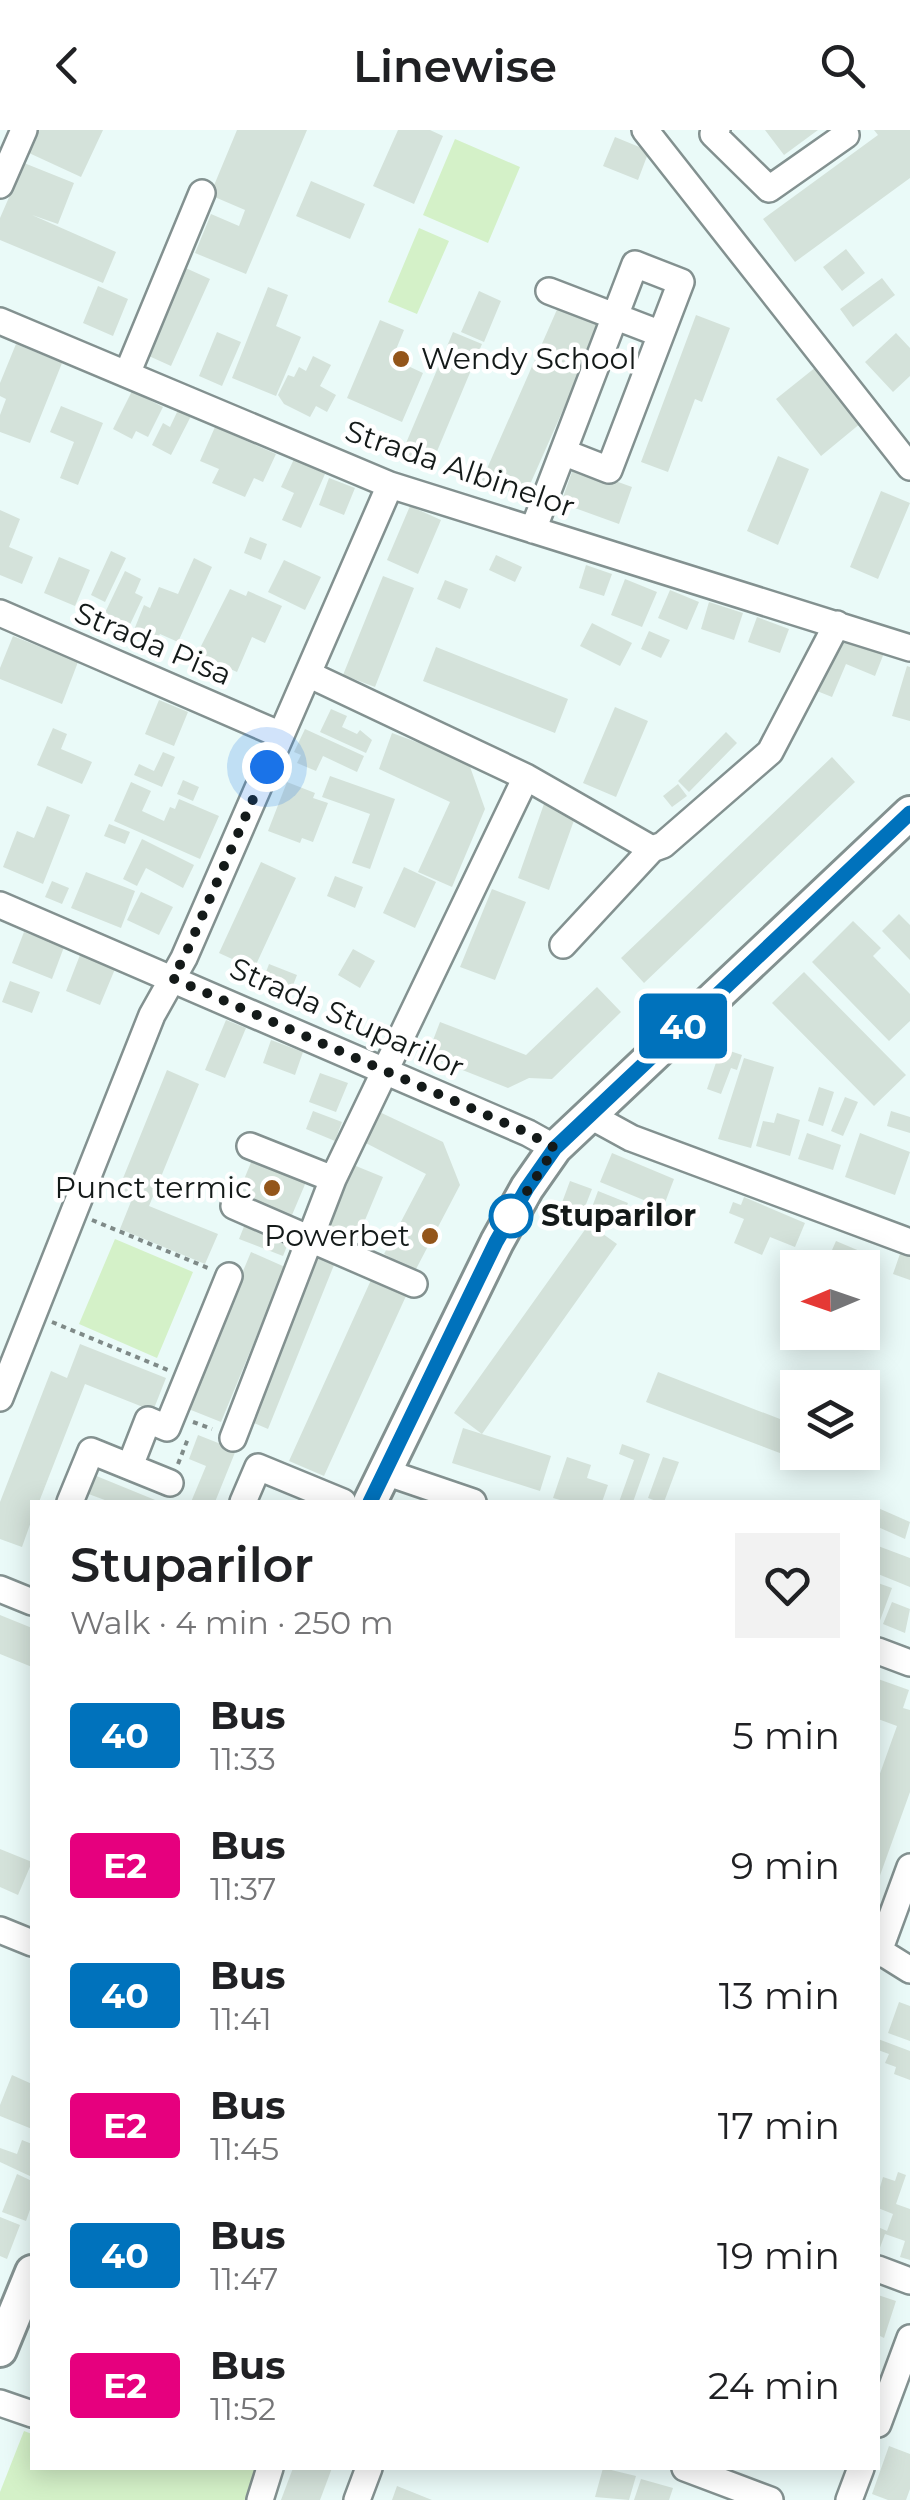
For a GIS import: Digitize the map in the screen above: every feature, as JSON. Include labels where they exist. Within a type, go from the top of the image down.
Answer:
[{"type":"main road","points":[[371,1500],[496,1242],[555,1148],[910,813]]},
{"type":"main road","points":[[0,2350],[30,2277]]},
{"type":"street","points":[[0,185],[24,130]]},
{"type":"street","points":[[645,130],[910,466]]},
{"type":"street","points":[[714,131],[769,189],[846,135]]},
{"type":"street","points":[[127,374],[202,193]]},
{"type":"street","points":[[533,530],[562,452],[634,264],[681,282],[609,470],[562,452]]},
{"type":"street","points":[[549,291],[660,334]]},
{"type":"street","name":"Strada Albinelor","points":[[0,321],[390,485],[910,648]]},
{"type":"street","points":[[0,1398],[152,1014],[184,958],[390,485]]},
{"type":"street","name":"Strada Pisa","points":[[0,613],[280,735]]},
{"type":"street","points":[[563,944],[652,850],[663,845],[770,752],[837,624]]},
{"type":"street","points":[[308,674],[526,776],[652,850]]},
{"type":"street","points":[[233,1438],[332,1179],[526,776]]},
{"type":"street","name":"Strada Stuparilor","points":[[0,904],[555,1148]]},
{"type":"street","points":[[589,1115],[631,1138],[910,1242]]},
{"type":"street","points":[[250,1146],[332,1179]]},
{"type":"street","points":[[234,1206],[414,1284]]},
{"type":"street","points":[[130,1466],[148,1420],[167,1428],[184,1418],[188,1378],[229,1276]]},
{"type":"street","points":[[73,1500],[91,1451],[170,1483]]},
{"type":"street","points":[[244,1500],[258,1467],[338,1500]]},
{"type":"street","points":[[385,1472],[467,1500]]},
{"type":"street","points":[[0,1589],[30,1598]]},
{"type":"street","points":[[880,1651],[910,1663]]},
{"type":"street","points":[[880,1946],[910,1868]]},
{"type":"street","points":[[0,1930],[30,1942]]},
{"type":"street","points":[[880,1952],[910,1970]]},
{"type":"street","points":[[880,2270],[910,2281]]},
{"type":"street","points":[[880,2419],[910,2338]]},
{"type":"street","points":[[0,2403],[30,2413]]},
{"type":"street","points":[[260,2500],[269,2470]]},
{"type":"street","points":[[357,2500],[368,2470]]},
{"type":"street","points":[[691,2470],[770,2500]]},
{"type":"street","points":[[849,2500],[860,2470]]},
{"type":"path","points":[[74,1213],[229,1276]]},
{"type":"path","points":[[34,1314],[188,1378]]},
{"type":"path","points":[[170,1483],[184,1418],[233,1438]]},
{"type":"green space","points":[[455,139],[520,167],[488,243],[423,215]]},
{"type":"green space","points":[[419,228],[449,241],[417,314],[388,302]]},
{"type":"green space","points":[[115,1239],[193,1272],[157,1358],[79,1324]]},
{"type":"green space","points":[[24,2431],[30,2433],[30,2470],[259,2470],[250,2500],[0,2500]]},
{"type":"building","points":[[39,130],[103,130],[81,177],[29,153]]},
{"type":"building","points":[[237,130],[307,130],[246,274],[195,253],[211,214],[239,226],[245,210],[210,195]]},
{"type":"building","points":[[398,130],[430,130],[443,136],[414,204],[373,186]]},
{"type":"building","points":[[765,130],[818,130],[784,155]]},
{"type":"building","points":[[874,130],[910,130],[910,178],[795,262],[763,219],[878,135]]},
{"type":"building","points":[[615,137],[649,151],[638,180],[603,166]]},
{"type":"building","points":[[24,163],[74,183],[58,224],[32,215],[116,252],[103,283],[0,240],[0,218]]},
{"type":"building","points":[[311,181],[365,204],[350,239],[296,216]]},
{"type":"building","points":[[846,249],[865,273],[842,291],[823,267]]},
{"type":"building","points":[[179,265],[210,279],[171,366],[140,352]]},
{"type":"building","points":[[882,278],[895,295],[853,327],[840,309]]},
{"type":"building","points":[[98,286],[128,299],[113,336],[83,323]]},
{"type":"building","points":[[268,287],[288,295],[276,326],[301,337],[276,396],[232,378]]},
{"type":"building","points":[[479,291],[501,301],[484,342],[461,332]]},
{"type":"building","points":[[559,305],[601,324],[524,498],[482,480]]},
{"type":"building","points":[[696,315],[730,328],[702,402],[695,399],[668,472],[641,462]]},
{"type":"building","points":[[380,320],[404,330],[395,352],[411,358],[408,366],[423,373],[402,422],[347,398]]},
{"type":"building","points":[[217,332],[241,342],[222,386],[199,376]]},
{"type":"building","points":[[453,332],[482,344],[430,468],[401,455]]},
{"type":"building","points":[[896,333],[910,348],[910,376],[893,392],[865,362]]},
{"type":"building","points":[[16,344],[62,363],[30,443],[0,432],[0,415],[6,399],[0,396],[0,383]]},
{"type":"building","points":[[313,356],[331,365],[320,386],[336,395],[327,412],[316,406],[310,417],[284,404],[278,395],[288,375],[294,377],[299,367],[306,371]]},
{"type":"building","points":[[816,367],[861,423],[821,456],[776,399]]},
{"type":"building","points":[[132,391],[163,407],[148,437],[136,431],[132,439],[113,429]]},
{"type":"building","points":[[61,406],[103,423],[78,485],[60,478],[74,442],[50,432]]},
{"type":"building","points":[[178,410],[191,416],[171,455],[152,445],[163,423],[170,427]]},
{"type":"building","points":[[215,427],[276,454],[263,482],[254,478],[245,497],[212,483],[219,469],[200,461]]},
{"type":"building","points":[[778,456],[809,469],[778,545],[747,531]]},
{"type":"building","points":[[294,459],[325,474],[301,528],[282,520],[294,493],[281,487]]},
{"type":"building","points":[[574,466],[632,487],[619,524],[561,503]]},
{"type":"building","points":[[329,478],[355,488],[344,515],[319,505]]},
{"type":"building","points":[[881,491],[910,503],[878,579],[850,567]]},
{"type":"building","points":[[410,506],[441,520],[418,574],[387,560]]},
{"type":"building","points":[[0,510],[20,519],[9,547],[33,557],[22,584],[0,575]]},
{"type":"building","points":[[250,537],[267,544],[261,560],[244,553]]},
{"type":"building","points":[[111,551],[126,558],[105,602],[91,595]]},
{"type":"building","points":[[496,555],[522,567],[515,582],[489,570]]},
{"type":"building","points":[[59,557],[90,570],[75,606],[44,593]]},
{"type":"building","points":[[194,558],[212,567],[178,642],[160,634],[157,640],[134,630],[144,605],[150,608],[159,587],[178,594]]},
{"type":"building","points":[[284,560],[321,577],[305,610],[268,592]]},
{"type":"building","points":[[586,565],[612,574],[604,596],[579,588]]},
{"type":"building","points":[[125,571],[141,579],[135,593],[143,597],[126,633],[101,621]]},
{"type":"building","points":[[383,576],[414,588],[375,687],[343,675]]},
{"type":"building","points":[[625,579],[657,592],[642,627],[611,615]]},
{"type":"building","points":[[445,580],[468,589],[460,609],[437,599]]},
{"type":"building","points":[[230,589],[246,596],[248,591],[282,606],[265,643],[252,637],[237,672],[197,654]]},
{"type":"building","points":[[670,590],[699,602],[687,630],[658,618]]},
{"type":"building","points":[[709,602],[743,613],[734,640],[701,629]]},
{"type":"building","points":[[757,617],[789,629],[780,653],[748,642]]},
{"type":"building","points":[[592,623],[632,643],[620,666],[580,646]]},
{"type":"building","points":[[649,631],[670,640],[661,658],[641,649]]},
{"type":"building","points":[[840,635],[884,653],[875,676],[846,664],[832,697],[817,691]]},
{"type":"building","points":[[13,636],[78,662],[62,704],[0,679],[0,668]]},
{"type":"building","points":[[436,647],[568,699],[555,733],[423,681]]},
{"type":"building","points":[[907,666],[910,667],[910,721],[892,716]]},
{"type":"building","points":[[159,700],[188,712],[174,746],[145,734]]},
{"type":"building","points":[[615,707],[648,721],[616,797],[583,783]]},
{"type":"building","points":[[331,709],[347,716],[342,727],[357,734],[360,730],[372,740],[366,753],[320,732]]},
{"type":"building","points":[[53,728],[67,734],[61,749],[92,762],[82,784],[37,765]]},
{"type":"building","points":[[305,729],[364,756],[357,772],[323,756],[316,771],[297,763],[301,755],[294,752]]},
{"type":"building","points":[[726,732],[737,743],[689,792],[678,781]]},
{"type":"building","points":[[392,733],[468,761],[485,809],[452,887],[418,872],[450,802],[379,769]]},
{"type":"building","points":[[163,752],[175,757],[162,787],[134,775],[139,764],[154,771]]},
{"type":"building","points":[[832,757],[855,782],[644,983],[621,958]]},
{"type":"building","points":[[330,776],[395,799],[370,869],[352,863],[370,814],[322,797]]},
{"type":"building","points":[[183,780],[199,787],[193,801],[177,794]]},
{"type":"building","points":[[131,782],[151,791],[142,811],[164,821],[179,799],[219,816],[200,859],[114,821]]},
{"type":"building","points":[[287,782],[328,803],[313,842],[302,838],[300,843],[268,831]]},
{"type":"building","points":[[678,784],[687,796],[672,807],[663,796]]},
{"type":"building","points":[[545,801],[577,812],[549,890],[518,878]]},
{"type":"building","points":[[47,806],[70,815],[43,884],[3,867],[17,831],[34,838]]},
{"type":"building","points":[[109,824],[130,832],[125,844],[104,836]]},
{"type":"building","points":[[142,839],[194,865],[183,888],[146,868],[137,886],[123,879]]},
{"type":"building","points":[[261,862],[296,878],[254,969],[219,953]]},
{"type":"building","points":[[404,867],[436,882],[415,928],[383,913]]},
{"type":"building","points":[[86,872],[135,891],[121,928],[71,908]]},
{"type":"building","points":[[335,876],[363,887],[355,908],[327,896]]},
{"type":"building","points":[[52,881],[69,888],[62,904],[45,897]]},
{"type":"building","points":[[492,889],[526,902],[495,980],[460,967]]},
{"type":"building","points":[[141,892],[173,907],[159,935],[127,920]]},
{"type":"building","points":[[899,914],[910,925],[910,960],[882,931]]},
{"type":"building","points":[[853,921],[881,948],[873,956],[910,994],[910,1021],[889,1041],[812,962]]},
{"type":"building","points":[[24,932],[64,947],[52,979],[12,963]]},
{"type":"building","points":[[353,949],[375,961],[360,988],[338,975]]},
{"type":"building","points":[[80,955],[115,969],[100,1005],[66,991]]},
{"type":"building","points":[[269,964],[297,975],[288,998],[260,988]]},
{"type":"building","points":[[804,972],[906,1075],[874,1106],[772,1003]]},
{"type":"building","points":[[10,981],[40,992],[32,1013],[2,1002]]},
{"type":"building","points":[[597,987],[621,1012],[552,1079],[529,1078],[508,1088],[427,1056],[440,1022],[526,1055]]},
{"type":"building","points":[[226,1020],[246,1028],[225,1078],[205,1070]]},
{"type":"building","points":[[271,1040],[303,1052],[295,1075],[263,1063]]},
{"type":"building","points":[[721,1048],[742,1055],[737,1070],[731,1068],[721,1094],[707,1089]]},
{"type":"building","points":[[744,1058],[774,1067],[751,1148],[718,1139]]},
{"type":"building","points":[[167,1070],[199,1084],[149,1206],[218,1234],[205,1264],[120,1229],[132,1199],[117,1193]]},
{"type":"building","points":[[320,1073],[348,1083],[336,1112],[309,1102]]},
{"type":"building","points":[[819,1087],[834,1092],[823,1126],[808,1121]]},
{"type":"building","points":[[845,1097],[858,1102],[843,1136],[831,1131]]},
{"type":"building","points":[[371,1108],[443,1142],[460,1185],[415,1271],[384,1254],[426,1174],[358,1139]]},
{"type":"building","points":[[313,1111],[342,1122],[335,1141],[306,1129]]},
{"type":"building","points":[[891,1111],[910,1117],[910,1133],[887,1126]]},
{"type":"building","points":[[777,1113],[800,1120],[790,1156],[756,1146],[763,1121],[774,1123]]},
{"type":"building","points":[[807,1133],[841,1145],[833,1170],[798,1159]]},
{"type":"building","points":[[860,1133],[910,1152],[895,1195],[845,1177]]},
{"type":"building","points":[[612,1153],[674,1179],[663,1208],[600,1182]]},
{"type":"building","name":"Punct termic","points":[[252,1160],[306,1182],[292,1215],[238,1194]]},
{"type":"building","points":[[351,1164],[383,1177],[355,1244],[323,1231]]},
{"type":"building","points":[[570,1181],[592,1189],[581,1217],[560,1208]]},
{"type":"building","points":[[598,1191],[628,1203],[620,1222],[591,1210]]},
{"type":"building","points":[[744,1197],[805,1223],[795,1247],[770,1237],[762,1255],[734,1243],[744,1219],[729,1213],[733,1202],[741,1205]]},
{"type":"building","points":[[245,1224],[289,1241],[283,1256],[239,1239]]},
{"type":"building","points":[[589,1224],[617,1244],[482,1434],[454,1413]]},
{"type":"building","points":[[836,1241],[857,1250],[832,1250]]},
{"type":"building","points":[[902,1248],[910,1251],[910,1280],[893,1274]]},
{"type":"building","points":[[251,1252],[285,1267],[221,1422],[186,1408]]},
{"type":"building","points":[[317,1252],[336,1260],[268,1429],[249,1421]]},
{"type":"building","points":[[371,1280],[406,1296],[324,1476],[289,1461]]},
{"type":"building","points":[[80,1344],[166,1378],[153,1411],[85,1384],[40,1500],[30,1500],[30,1525],[22,1547],[0,1539],[0,1502],[51,1371],[67,1378]]},
{"type":"building","points":[[658,1372],[780,1419],[780,1453],[646,1402]]},
{"type":"building","points":[[463,1428],[551,1456],[540,1491],[452,1463]]},
{"type":"building","points":[[198,1435],[236,1450],[216,1500],[192,1500],[206,1466],[189,1459]]},
{"type":"building","points":[[622,1444],[650,1454],[634,1500],[620,1500],[634,1460],[619,1454]]},
{"type":"building","points":[[567,1457],[591,1465],[587,1478],[608,1485],[603,1500],[553,1498]]},
{"type":"building","points":[[663,1457],[679,1462],[665,1500],[648,1498]]},
{"type":"building","points":[[94,1475],[155,1500],[105,1500],[86,1493]]},
{"type":"building","points":[[880,1509],[910,1522],[905,1539],[880,1528]]},
{"type":"building","points":[[880,1547],[910,1558],[910,1587],[880,1575]]},
{"type":"building","points":[[880,1584],[892,1588],[880,1621]]},
{"type":"building","points":[[892,1602],[910,1609],[905,1633],[883,1624]]},
{"type":"building","points":[[0,1615],[30,1627],[30,1666],[0,1654]]},
{"type":"building","points":[[880,1680],[909,1690],[903,1708],[910,1710],[910,1792],[880,1875],[880,1773],[897,1726],[880,1720]]},
{"type":"building","points":[[0,1849],[30,1861],[18,1895],[0,1887]]},
{"type":"building","points":[[899,2002],[910,2006],[910,2041],[888,2033]]},
{"type":"building","points":[[880,2040],[910,2051],[910,2080],[894,2074],[896,2067],[885,2063],[889,2054],[880,2051]]},
{"type":"building","points":[[12,2075],[30,2083],[30,2128],[0,2116],[0,2105]]},
{"type":"building","points":[[22,2140],[30,2143],[30,2176],[0,2162],[0,2148],[17,2154]]},
{"type":"building","points":[[898,2172],[906,2175],[896,2204],[910,2209],[910,2260],[900,2257],[905,2241],[885,2234],[880,2248],[880,2228],[887,2231],[893,2214],[880,2209],[880,2187],[883,2177],[895,2181]]},
{"type":"building","points":[[17,2174],[30,2180],[26,2221],[2,2212]]},
{"type":"building","points":[[0,2217],[20,2225],[7,2259],[0,2256]]},
{"type":"building","points":[[880,2296],[896,2301],[884,2338],[880,2336]]},
{"type":"building","points":[[889,2446],[910,2454],[910,2489],[906,2500],[888,2500],[872,2494]]},
{"type":"building","points":[[292,2470],[331,2470],[320,2500],[281,2500]]},
{"type":"building","points":[[602,2470],[636,2476],[629,2500],[595,2497]]},
{"type":"building","points":[[641,2479],[673,2488],[669,2500],[634,2500]]},
{"type":"building","points":[[397,2486],[432,2500],[392,2500]]},
{"type":"bus line","name":"40","points":[[371,1500],[496,1242],[555,1148],[910,813]]},
{"type":"place","name":"Wendy School","points":[[401,359]]},
{"type":"place","name":"Punct termic","points":[[272,1188]]},
{"type":"place","name":"Stuparilor","points":[[511,1216]]},
{"type":"place","name":"Powerbet","points":[[430,1236]]},
{"type":"route","points":[[267,767],[172,978],[555,1148],[511,1216]]}]
